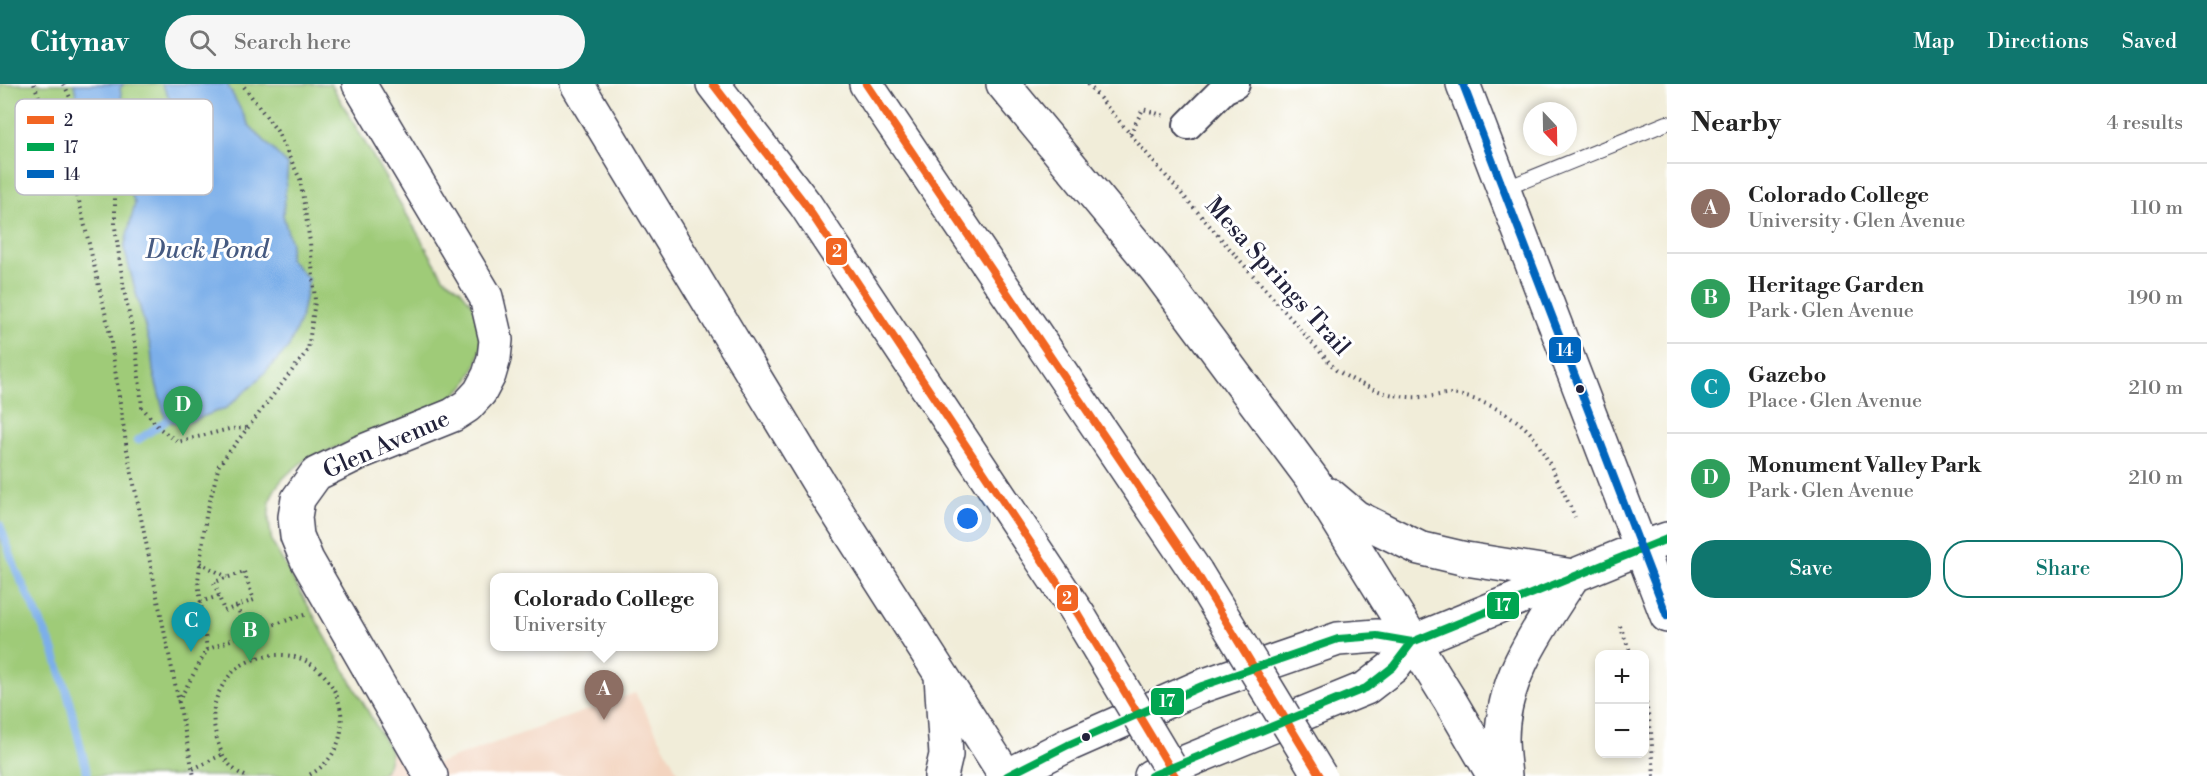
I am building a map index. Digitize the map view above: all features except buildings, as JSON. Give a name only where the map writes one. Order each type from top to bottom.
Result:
[{"type":"main road","name":"Glen Avenue","points":[[359,84],[486,297],[496,340],[489,375],[480,392],[467,406],[453,415],[361,452],[316,474],[298,499],[295,517],[297,536],[307,560],[431,776]]},
{"type":"main road","points":[[577,84],[820,485],[1006,776],[1068,745],[1202,686],[1338,639],[1377,636],[1412,642]]},
{"type":"main road","points":[[712,84],[805,204],[1078,614],[1175,776]]},
{"type":"main road","points":[[866,84],[1196,572],[1320,776]]},
{"type":"main road","points":[[1003,84],[1156,269],[1313,480],[1494,776]]},
{"type":"main road","points":[[1463,84],[1504,189],[1654,544],[1667,616]]},
{"type":"main road","points":[[1313,480],[1356,517],[1419,548],[1466,559],[1573,576]]},
{"type":"main road","points":[[1151,776],[1366,688],[1393,667],[1412,642],[1654,544]]},
{"type":"main road","points":[[1506,776],[1502,738],[1512,685],[1529,643],[1573,576]]},
{"type":"main road","points":[[941,675],[946,750],[941,776]]},
{"type":"street","points":[[1188,125],[1224,88],[1236,84]]},
{"type":"lane","points":[[1504,189],[1667,123]]},
{"type":"path","points":[[34,84],[40,99]]},
{"type":"path","points":[[64,84],[71,99]]},
{"type":"path","points":[[207,651],[198,581],[206,516],[219,465],[308,350],[315,301],[310,242],[300,179],[277,130],[242,84]]},
{"type":"path","name":"Mesa Springs Trail","points":[[1088,84],[1336,370],[1359,384],[1389,395],[1422,398],[1448,394],[1484,402],[1508,415],[1531,434],[1575,517]]},
{"type":"path","points":[[1130,134],[1143,109],[1188,125]]},
{"type":"path","points":[[77,195],[106,318],[127,450],[194,776]]},
{"type":"path","points":[[115,195],[115,227],[124,290],[136,348],[142,406],[159,428],[178,442],[229,429],[246,428]]},
{"type":"path","points":[[200,563],[227,578]]},
{"type":"path","points":[[244,572],[254,600],[224,611],[219,596],[213,582],[244,572]]},
{"type":"path","points":[[200,602],[219,596]]},
{"type":"path","points":[[178,702],[207,651],[247,633],[333,605]]},
{"type":"path","points":[[237,606],[256,658]]},
{"type":"path","points":[[1620,626],[1629,650]]},
{"type":"path","points":[[245,776],[231,766],[217,746],[212,714],[221,686],[236,669],[256,658],[278,654],[290,655],[311,663],[320,670],[339,697],[343,722],[338,746],[318,771],[307,776]]},
{"type":"path","points":[[1646,704],[1654,776]]},
{"type":"path","points":[[193,769],[223,754]]},
{"type":"shaded area","points":[[635,693],[680,776],[376,776],[382,774],[389,766],[391,752],[436,764]]},
{"type":"green space","points":[[0,84],[331,84],[443,277],[460,289],[473,305],[482,344],[477,363],[467,383],[448,401],[304,461],[283,478],[276,487],[269,505],[272,542],[391,752],[387,767],[376,776],[0,776]]},
{"type":"water","name":"Duck Pond","points":[[74,84],[124,84],[120,88],[122,99],[77,99]]},
{"type":"water","name":"Duck Pond","points":[[162,84],[227,84],[249,125],[288,165],[283,215],[291,244],[289,259],[309,279],[301,318],[289,347],[254,384],[226,408],[183,424],[166,421],[153,371],[151,349],[124,248],[135,203],[132,195],[213,195],[213,99],[170,99]]},
{"type":"waterway","points":[[138,440],[166,421]]},
{"type":"waterway","points":[[0,525],[16,570],[53,649],[68,696],[88,776]]},
{"type":"transit line","name":"2","points":[[713,84],[805,204],[1078,614],[1175,776]]},
{"type":"transit line","name":"2","points":[[866,84],[1196,572],[1320,776]]},
{"type":"transit line","name":"14","points":[[1463,84],[1667,616]]},
{"type":"transit line","name":"17","points":[[1007,776],[1068,745],[1202,686],[1338,639],[1377,636],[1412,642],[1667,539]]},
{"type":"transit line","name":"17","points":[[1151,776],[1366,688],[1393,667],[1412,642],[1439,631]]},
{"type":"place","name":"Monument Valley Park","points":[[183,436]]},
{"type":"place","name":"Gazebo","points":[[191,652]]},
{"type":"place","name":"Heritage Garden","points":[[250,662]]},
{"type":"place","name":"Colorado College","points":[[604,720]]}]
